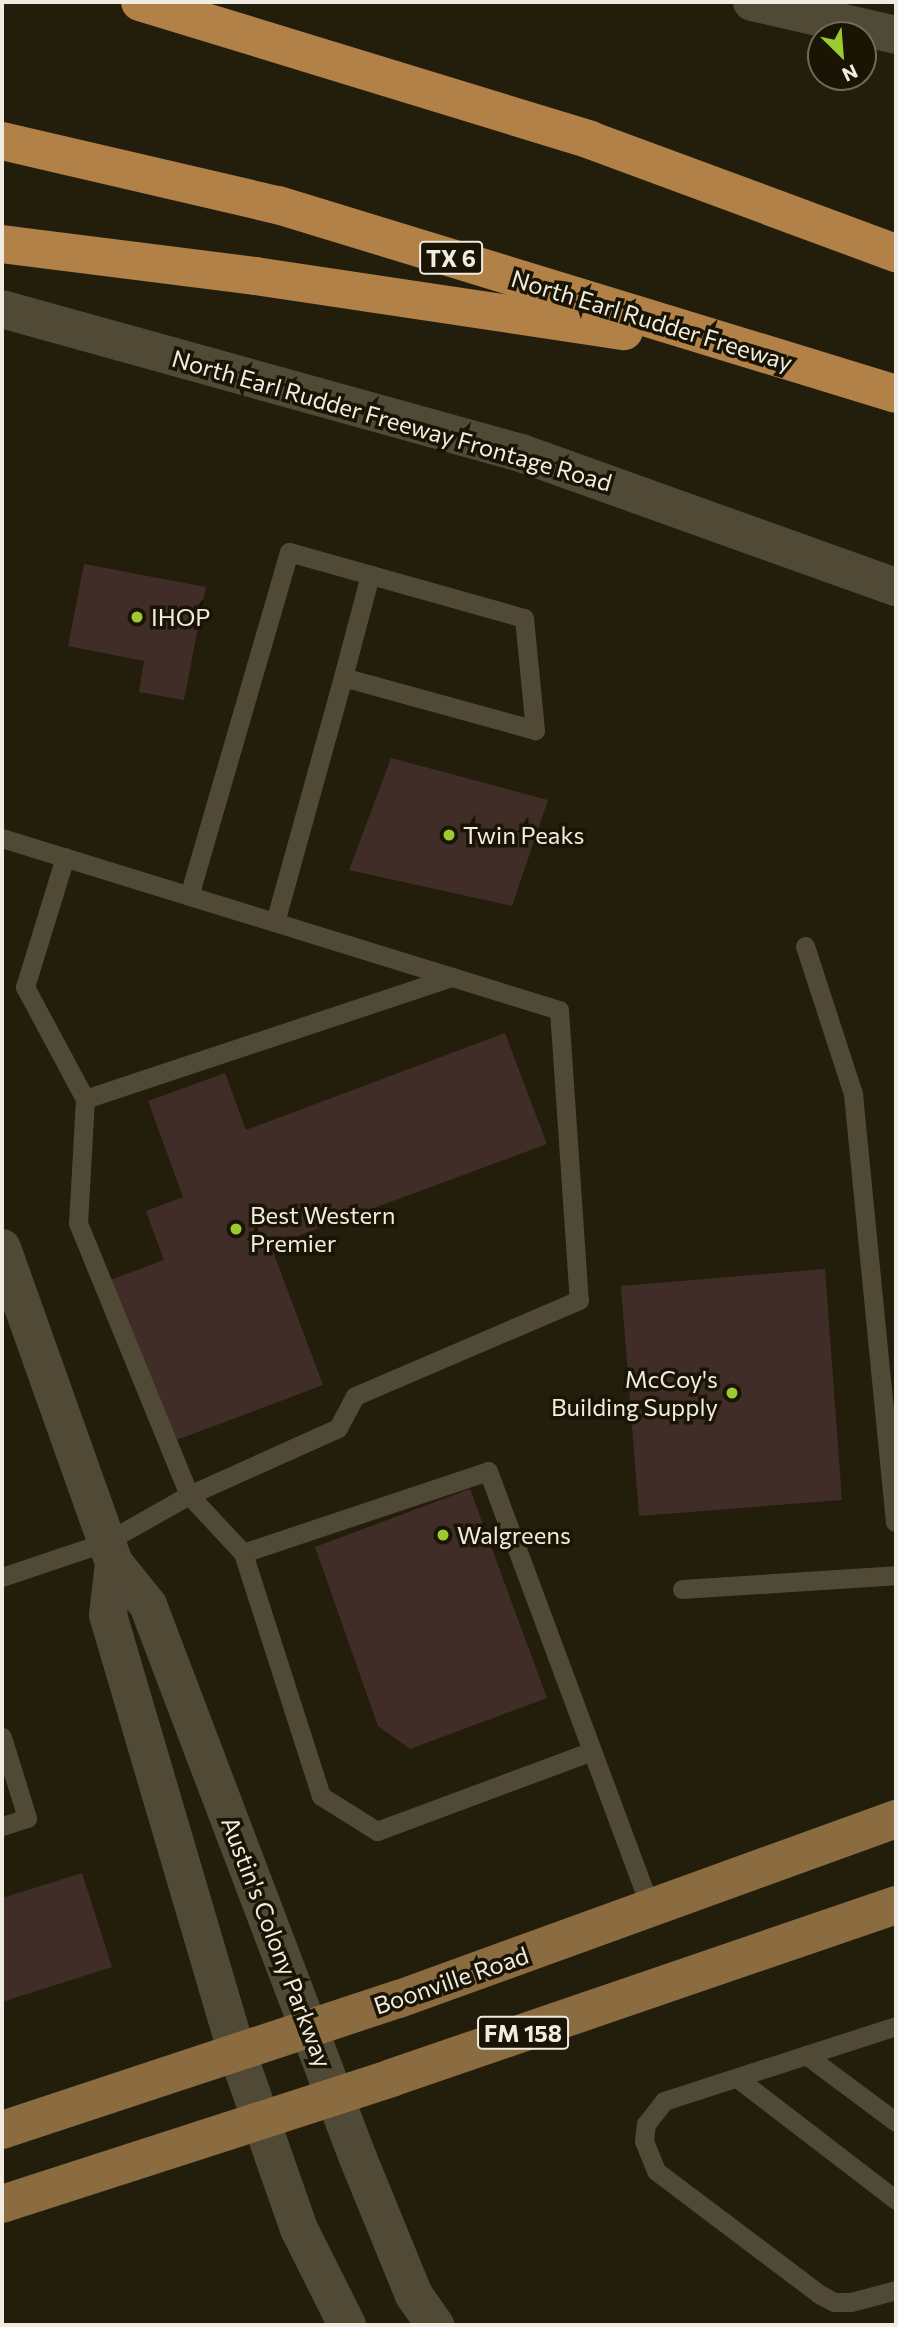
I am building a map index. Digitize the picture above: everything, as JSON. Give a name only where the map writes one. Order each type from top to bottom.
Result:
[{"type":"highway","points":[[141,2],[590,140],[896,253]]},
{"type":"highway","name":"North Earl Rudder Freeway","points":[[2,141],[278,205],[896,394]]},
{"type":"highway","points":[[2,244],[255,276],[752,350]]},
{"type":"main road","name":"Boonville Road","points":[[2,2130],[236,2049],[309,2029],[651,1909],[896,1819]]},
{"type":"main road","name":"FM 158","points":[[2,2204],[335,2096],[896,1905]]},
{"type":"street","points":[[752,2],[896,35]]},
{"type":"street","name":"North Earl Rudder Freeway Frontage Road","points":[[2,309],[521,453],[896,587]]},
{"type":"street","name":"Austin's Colony Parkway","points":[[2,1248],[110,1553],[148,1605],[309,2029],[414,2295],[435,2325]]},
{"type":"street","name":"Austin's Colony Parkway","points":[[110,1553],[108,1615],[236,2049],[299,2229],[347,2325]]},
{"type":"lane","points":[[189,895],[289,552],[524,618],[535,730],[343,677]]},
{"type":"lane","points":[[275,922],[370,575]]},
{"type":"lane","points":[[2,838],[559,1010],[579,1300],[355,1396],[338,1428],[189,1495],[110,1553],[2,1577]]},
{"type":"lane","points":[[65,857],[25,988],[85,1099],[78,1223],[189,1495],[243,1553],[321,1796],[377,1831],[592,1751]]},
{"type":"lane","points":[[804,946],[853,1094],[896,1529]]},
{"type":"lane","points":[[85,1099],[452,977]]},
{"type":"lane","points":[[243,1553],[488,1471],[651,1909]]},
{"type":"lane","points":[[682,1589],[896,1575]]},
{"type":"lane","points":[[2,1737],[27,1818],[2,1826]]},
{"type":"lane","points":[[896,2026],[664,2101],[646,2124],[644,2141],[656,2171],[834,2302],[852,2302],[896,2290]]},
{"type":"lane","points":[[806,2055],[896,2122]]},
{"type":"lane","points":[[737,2078],[896,2200]]},
{"type":"building","name":"IHOP","points":[[84,564],[206,587],[184,700],[139,692],[144,661],[68,646]]},
{"type":"building","name":"Twin Peaks","points":[[391,758],[548,800],[512,906],[349,870]]},
{"type":"building","name":"Best Western Premier","points":[[505,1033],[547,1144],[271,1246],[323,1385],[171,1442],[110,1280],[164,1260],[146,1211],[183,1197],[148,1101],[225,1073],[246,1130]]},
{"type":"building","name":"McCoy's Building Supply","points":[[825,1269],[842,1500],[639,1516],[621,1286]]},
{"type":"building","name":"Walgreens","points":[[470,1489],[547,1698],[410,1749],[378,1726],[315,1547]]},
{"type":"building","points":[[82,1873],[112,1967],[2,2002],[2,1898]]},
{"type":"place","name":"IHOP","points":[[137,617]]},
{"type":"place","name":"Twin Peaks","points":[[449,835]]},
{"type":"place","name":"Best Western Premier","points":[[236,1229]]},
{"type":"place","name":"McCoy's Building Supply","points":[[732,1393]]},
{"type":"place","name":"Walgreens","points":[[443,1535]]}]
